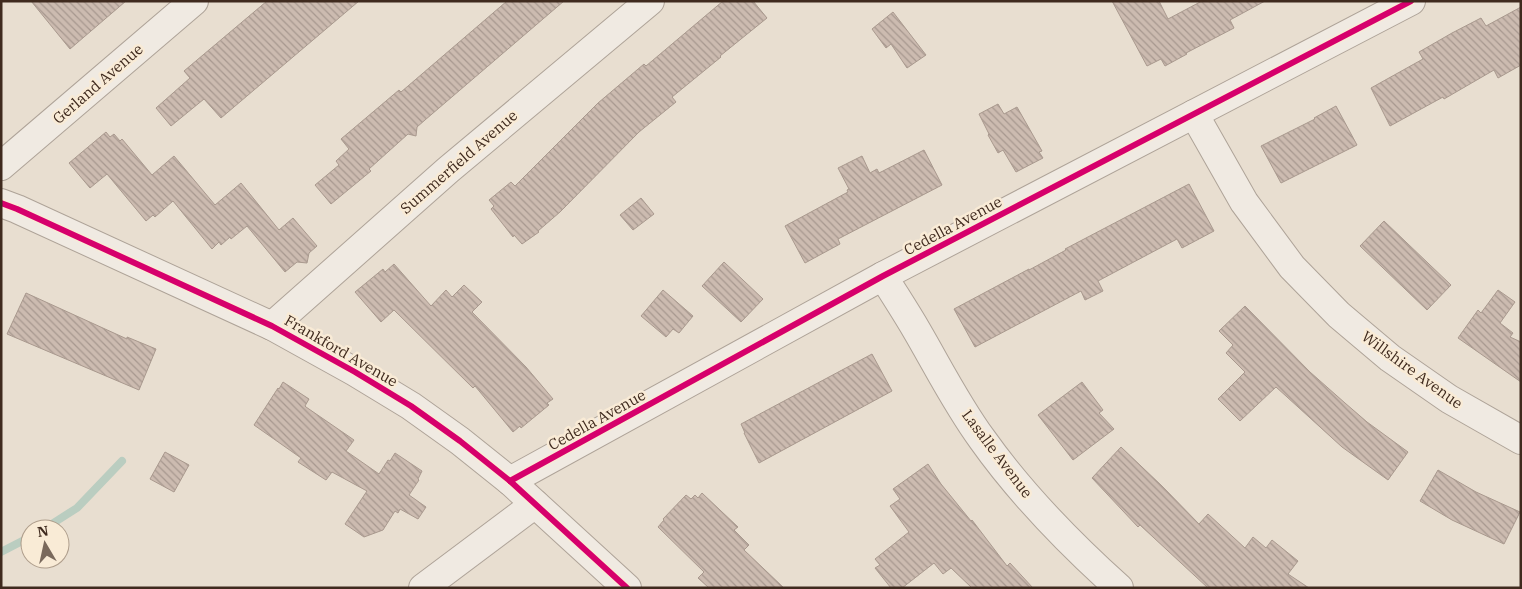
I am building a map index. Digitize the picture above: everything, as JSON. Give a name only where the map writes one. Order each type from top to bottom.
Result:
[{"type":"street","name":"Gerland Avenue","points":[[1,166],[194,1]]},
{"type":"street","name":"Summerfield Avenue","points":[[272,326],[448,170],[650,1]]},
{"type":"street","name":"Cedella Avenue","points":[[510,481],[883,276],[1412,1]]},
{"type":"street","name":"Willshire Avenue","points":[[1194,114],[1244,202],[1292,267],[1339,315],[1390,358],[1427,384],[1521,440]]},
{"type":"street","name":"Frankford Avenue","points":[[7,211],[272,326],[412,406],[510,481],[627,588]]},
{"type":"street","name":"Lasalle Avenue","points":[[883,276],[982,439],[1039,509],[1084,556],[1119,588]]},
{"type":"street","points":[[423,588],[535,504]]},
{"type":"building","points":[[31,1],[126,1],[70,49]]},
{"type":"building","points":[[267,1],[359,1],[221,118],[204,99],[171,126],[156,108],[190,78],[184,71]]},
{"type":"building","points":[[507,1],[564,1],[417,127],[416,136],[408,134],[369,169],[371,171],[331,204],[315,185],[339,165],[336,161],[349,149],[341,139],[399,90],[401,92]]},
{"type":"building","points":[[723,1],[753,1],[767,18],[672,97],[676,102],[639,132],[539,232],[522,244],[514,235],[513,237],[491,209],[494,206],[489,200],[511,182],[515,186],[598,103],[644,64],[646,66]]},
{"type":"building","points":[[1112,1],[1159,1],[1168,19],[1202,1],[1265,1],[1230,20],[1234,28],[1187,54],[1165,66],[1161,59],[1147,66]]},
{"type":"building","points":[[1521,7],[1521,65],[1498,78],[1494,70],[1444,99],[1443,97],[1390,126],[1371,88],[1423,59],[1419,52],[1452,33],[1481,18],[1486,26]]},
{"type":"building","points":[[893,12],[926,55],[907,68],[891,44],[886,48],[872,29]]},
{"type":"building","points":[[998,104],[1004,114],[1017,107],[1042,151],[1039,152],[1043,158],[1016,172],[1003,150],[998,153],[979,114]]},
{"type":"building","points":[[1336,106],[1357,145],[1281,183],[1261,146],[1315,119]]},
{"type":"building","points":[[106,132],[110,137],[114,134],[120,141],[122,139],[152,175],[174,156],[215,205],[241,183],[279,230],[293,218],[317,246],[309,253],[307,263],[297,262],[285,272],[247,226],[231,239],[230,237],[221,245],[219,242],[212,249],[173,201],[155,217],[153,215],[146,221],[107,174],[90,188],[69,163]]},
{"type":"building","points":[[924,150],[942,185],[838,239],[840,244],[805,263],[785,226],[848,192],[847,190],[849,189],[838,168],[862,156],[870,173],[877,169],[879,173]]},
{"type":"building","points":[[1189,184],[1214,231],[1182,248],[1177,239],[1098,281],[1103,291],[1085,300],[1081,291],[975,347],[954,309]]},
{"type":"building","points":[[641,198],[654,214],[633,230],[620,215]]},
{"type":"building","points":[[1384,221],[1451,285],[1427,310],[1360,246]]},
{"type":"building","points":[[724,262],[763,299],[741,322],[702,286]]},
{"type":"building","points":[[394,264],[431,306],[446,290],[452,297],[464,285],[482,302],[472,312],[526,367],[553,399],[547,403],[549,405],[521,428],[520,426],[513,432],[475,386],[473,388],[394,310],[381,322],[355,292],[383,269],[385,272]]},
{"type":"building","points":[[663,290],[693,316],[679,333],[673,329],[666,337],[641,316]]},
{"type":"building","points":[[1498,290],[1515,302],[1500,323],[1513,333],[1510,337],[1521,342],[1521,382],[1458,338],[1478,310],[1481,313]]},
{"type":"building","points":[[26,293],[127,339],[127,337],[156,349],[139,390],[7,334]]},
{"type":"building","points":[[1245,306],[1310,372],[1367,422],[1408,452],[1388,480],[1342,447],[1276,387],[1240,421],[1218,399],[1245,372],[1226,353],[1233,345],[1219,331]]},
{"type":"building","points":[[872,354],[892,391],[759,463],[741,424]]},
{"type":"building","points":[[283,382],[309,399],[306,407],[354,440],[346,451],[379,474],[395,453],[422,471],[419,480],[409,495],[426,507],[418,519],[400,509],[398,513],[395,511],[383,530],[364,537],[345,524],[367,491],[332,472],[326,480],[298,462],[301,458],[254,425]]},
{"type":"building","points":[[1082,382],[1103,410],[1099,413],[1114,429],[1073,460],[1038,415]]},
{"type":"building","points":[[1121,447],[1199,524],[1208,514],[1245,548],[1253,537],[1266,548],[1272,540],[1298,561],[1288,574],[1309,588],[1208,588],[1140,525],[1138,527],[1092,478]]},
{"type":"building","points":[[165,452],[189,465],[174,492],[150,479]]},
{"type":"building","points":[[928,464],[941,484],[972,520],[1007,566],[1010,563],[1033,588],[972,588],[951,568],[943,574],[934,563],[902,588],[891,588],[875,568],[880,565],[875,559],[909,532],[890,506],[900,499],[893,489]]},
{"type":"building","points":[[1438,470],[1476,492],[1520,512],[1504,544],[1452,520],[1420,501]]},
{"type":"building","points":[[702,493],[738,527],[734,530],[749,545],[744,550],[784,588],[709,588],[698,578],[704,572],[658,527],[663,519],[686,495],[691,499],[695,495],[698,498]]},
{"type":"waterway","points":[[60,519],[77,508],[122,461]]},
{"type":"waterway","points":[[1,552],[20,542]]},
{"type":"cycle path","points":[[510,481],[883,276],[1411,1]]},
{"type":"cycle path","points":[[1,203],[272,326],[355,372],[411,406],[460,441],[510,481],[627,588]]}]
